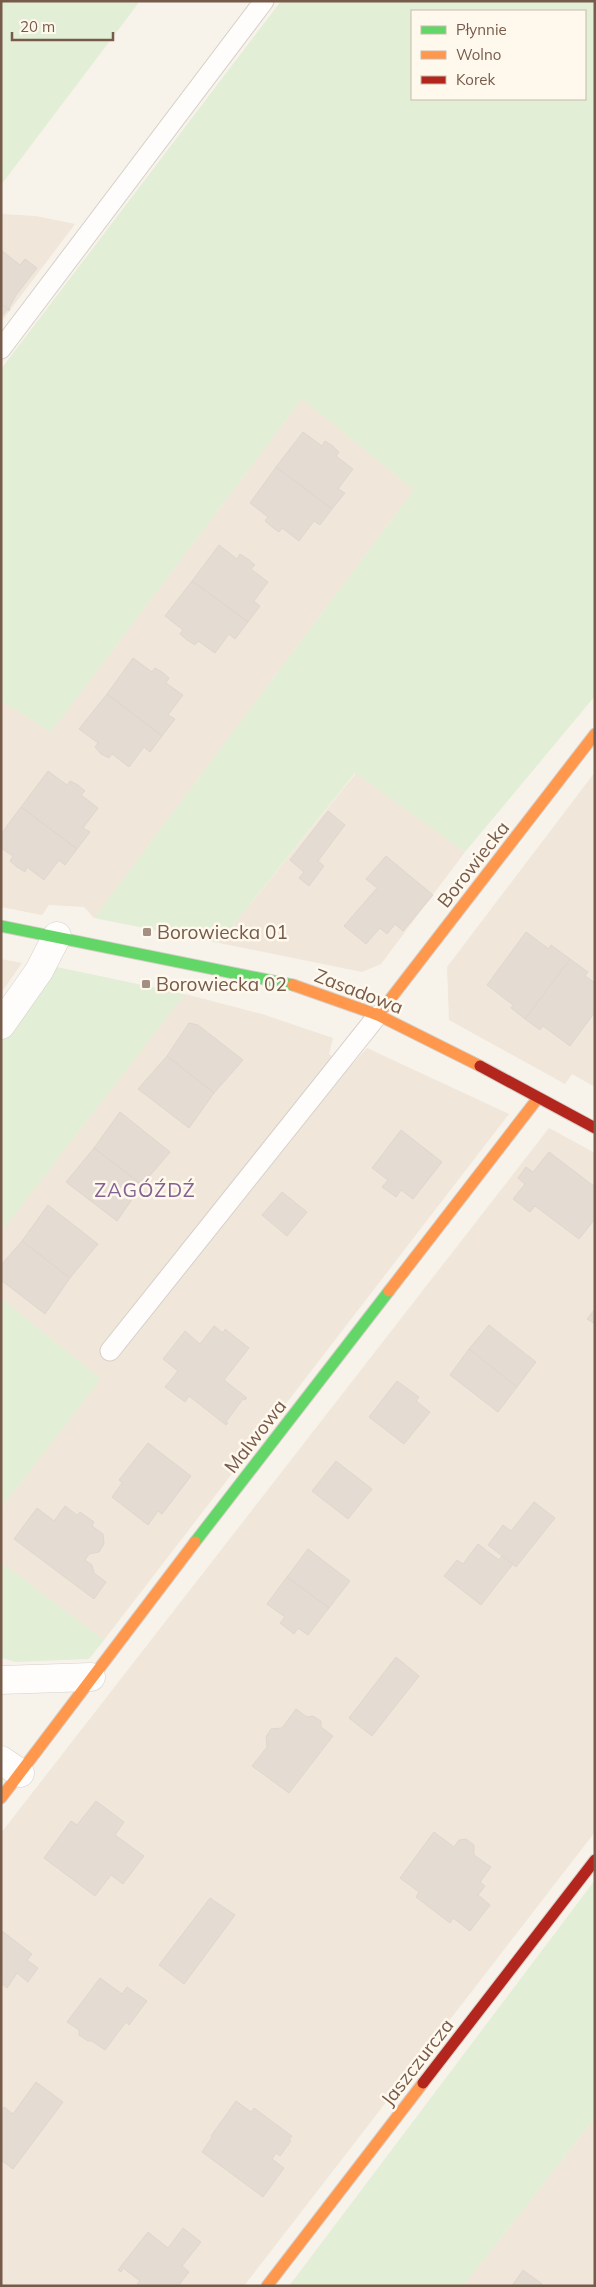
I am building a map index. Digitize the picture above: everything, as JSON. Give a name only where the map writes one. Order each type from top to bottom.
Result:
[{"type":"street","name":"Borowiecka","points":[[378,1015],[595,734]]},
{"type":"street","name":"Zasadowa","points":[[1,926],[286,982],[378,1015],[463,1057],[595,1128]]},
{"type":"street","points":[[1,1025],[39,971],[56,936]]},
{"type":"street","name":"Malwowa","points":[[1,1798],[11,1767],[91,1677],[538,1098]]},
{"type":"street","points":[[1,1680],[91,1677]]},
{"type":"street","name":"Jaszczurcza","points":[[267,2286],[595,1860]]},
{"type":"lane","points":[[1,349],[264,1]]},
{"type":"lane","points":[[110,1351],[378,1015]]},
{"type":"shaded area","points":[[1,214],[36,216],[75,224],[1,322]]},
{"type":"shaded area","points":[[302,399],[414,490],[94,918],[84,907],[49,905],[42,915],[1,907],[1,701],[51,732]]},
{"type":"shaded area","points":[[595,772],[595,1087],[572,1074],[565,1084],[449,1020],[447,967]]},
{"type":"shaded area","points":[[356,773],[465,852],[381,964],[362,972],[219,943]]},
{"type":"shaded area","points":[[1,959],[22,963],[1,993]]},
{"type":"shaded area","points":[[185,994],[262,1014],[333,1038],[329,1054],[348,1069],[367,1048],[509,1114],[104,1640],[1,1562],[1,1508],[101,1379],[1,1298],[1,1232]]},
{"type":"shaded area","points":[[549,1128],[595,1153],[595,1832],[244,2286],[1,2286],[1,1833]]},
{"type":"shaded area","points":[[595,2118],[595,2286],[463,2286]]},
{"type":"green space","points":[[1,1],[140,1],[1,185]]},
{"type":"green space","points":[[281,1],[595,1],[595,696],[465,852],[355,773],[219,943],[94,918],[414,490],[302,399],[51,732],[1,701],[1,369]]},
{"type":"green space","points":[[57,967],[185,994],[1,1232],[1,1040]]},
{"type":"green space","points":[[1,1298],[101,1379],[1,1508]]},
{"type":"green space","points":[[1,1562],[104,1640],[89,1659],[16,1662],[1,1658]]},
{"type":"green space","points":[[595,1880],[595,2118],[463,2286],[289,2286]]},
{"type":"building","points":[[1,250],[20,265],[25,259],[37,268],[16,295],[9,308],[10,310],[1,304]]},
{"type":"building","points":[[1,304],[10,310],[7,310],[1,317]]},
{"type":"building","points":[[303,432],[322,446],[325,441],[333,446],[339,452],[336,456],[353,469],[338,489],[345,493],[332,509],[276,467]]},
{"type":"building","points":[[276,467],[332,509],[320,525],[314,521],[299,541],[282,528],[279,532],[272,527],[265,521],[268,517],[250,503]]},
{"type":"building","points":[[219,545],[237,559],[240,554],[248,559],[255,565],[251,569],[268,582],[254,601],[260,606],[248,622],[192,581]]},
{"type":"building","points":[[192,581],[248,622],[235,639],[229,634],[215,653],[198,641],[195,645],[187,640],[180,634],[183,630],[165,616]]},
{"type":"building","points":[[133,658],[152,672],[155,668],[162,672],[169,678],[166,683],[183,695],[168,715],[175,719],[162,736],[107,694]]},
{"type":"building","points":[[107,694],[162,736],[150,752],[144,747],[129,767],[112,754],[109,758],[101,754],[95,747],[98,743],[79,729]]},
{"type":"building","points":[[48,771],[67,785],[70,781],[78,785],[85,791],[81,795],[98,808],[83,828],[90,832],[77,849],[21,807]]},
{"type":"building","points":[[21,807],[77,849],[65,865],[59,860],[44,880],[27,867],[25,872],[17,867],[10,861],[13,856],[1,848],[1,834]]},
{"type":"building","points":[[328,811],[345,825],[318,861],[324,866],[309,886],[299,878],[304,872],[290,860]]},
{"type":"building","points":[[386,856],[433,895],[403,931],[395,924],[387,934],[380,928],[366,944],[344,926],[377,888],[366,879]]},
{"type":"building","points":[[526,932],[549,949],[551,945],[570,959],[525,1019],[511,1008],[513,1005],[487,985]]},
{"type":"building","points":[[570,959],[588,972],[585,976],[595,983],[595,1012],[570,1046],[543,1026],[540,1030],[525,1019]]},
{"type":"building","points":[[189,1023],[198,1025],[243,1060],[214,1093],[167,1056]]},
{"type":"building","points":[[167,1056],[214,1093],[189,1128],[138,1089]]},
{"type":"building","points":[[120,1112],[170,1152],[142,1185],[94,1148]]},
{"type":"building","points":[[401,1130],[442,1162],[413,1199],[401,1190],[396,1197],[382,1187],[388,1180],[372,1168]]},
{"type":"building","points":[[94,1148],[142,1185],[117,1221],[66,1182]]},
{"type":"building","points":[[549,1152],[595,1187],[595,1219],[579,1239],[535,1206],[530,1212],[513,1199],[525,1184],[518,1178],[526,1167],[533,1172]]},
{"type":"building","points":[[282,1192],[307,1212],[287,1236],[262,1215]]},
{"type":"building","points":[[48,1205],[98,1244],[70,1278],[22,1241]]},
{"type":"building","points":[[22,1241],[70,1278],[45,1314],[1,1280],[1,1265]]},
{"type":"building","points":[[595,1309],[595,1324],[587,1319]]},
{"type":"building","points":[[489,1325],[536,1362],[517,1387],[469,1349]]},
{"type":"building","points":[[214,1326],[223,1333],[225,1329],[249,1348],[224,1380],[247,1398],[243,1399],[226,1422],[228,1423],[226,1425],[189,1396],[185,1402],[165,1387],[178,1371],[163,1359],[185,1331],[200,1344]]},
{"type":"building","points":[[469,1349],[517,1387],[498,1412],[450,1375]]},
{"type":"building","points":[[397,1381],[419,1397],[416,1401],[430,1412],[404,1444],[369,1417]]},
{"type":"building","points":[[148,1443],[191,1476],[162,1514],[158,1511],[148,1525],[112,1497],[122,1483],[119,1480]]},
{"type":"building","points":[[336,1461],[372,1489],[348,1519],[312,1491]]},
{"type":"building","points":[[534,1502],[555,1518],[516,1567],[488,1545],[503,1525],[511,1531]]},
{"type":"building","points":[[65,1506],[77,1515],[80,1512],[94,1522],[92,1526],[103,1534],[104,1544],[99,1552],[89,1554],[85,1560],[92,1565],[94,1573],[106,1582],[94,1599],[14,1539],[37,1508],[54,1521]]},
{"type":"building","points":[[478,1544],[499,1560],[502,1556],[513,1564],[481,1605],[444,1576],[457,1560],[463,1564]]},
{"type":"building","points":[[308,1549],[350,1581],[329,1608],[287,1577]]},
{"type":"building","points":[[287,1577],[329,1608],[308,1635],[298,1628],[294,1634],[280,1623],[285,1617],[267,1604]]},
{"type":"building","points":[[396,1657],[419,1676],[372,1736],[349,1718]]},
{"type":"building","points":[[296,1709],[307,1717],[313,1716],[321,1721],[321,1727],[333,1736],[289,1793],[252,1766],[267,1747],[266,1737],[271,1729],[282,1728]]},
{"type":"building","points":[[96,1801],[124,1822],[115,1835],[144,1856],[123,1884],[111,1875],[95,1896],[44,1858],[71,1821],[77,1825]]},
{"type":"building","points":[[434,1832],[454,1847],[459,1840],[466,1839],[474,1845],[474,1855],[491,1867],[480,1882],[485,1886],[478,1895],[490,1905],[470,1931],[453,1918],[450,1923],[416,1897],[419,1892],[400,1878]]},
{"type":"building","points":[[210,1898],[235,1915],[184,1984],[159,1965]]},
{"type":"building","points":[[2,1931],[32,1954],[27,1960],[38,1968],[28,1982],[17,1973],[7,1988],[1,1983]]},
{"type":"building","points":[[100,1978],[122,1994],[127,1987],[147,2001],[129,2025],[126,2022],[105,2050],[79,2035],[79,2030],[67,2022]]},
{"type":"building","points":[[36,2082],[63,2102],[13,2169],[1,2160],[1,2111],[4,2107],[13,2114]]},
{"type":"building","points":[[236,2101],[251,2112],[254,2108],[292,2136],[289,2140],[291,2141],[280,2156],[276,2153],[272,2159],[284,2168],[263,2197],[202,2152]]},
{"type":"building","points":[[183,2228],[201,2242],[182,2266],[189,2272],[178,2286],[139,2286],[137,2284],[140,2281],[123,2268],[121,2272],[118,2270],[148,2232],[168,2248]]},
{"type":"building","points":[[523,2270],[542,2284],[542,2286],[512,2286]]},
{"type":"traffic: fast","points":[[1,926],[293,985]]},
{"type":"traffic: fast","points":[[195,1542],[389,1291]]},
{"type":"traffic: slow","points":[[378,1015],[595,734]]},
{"type":"traffic: slow","points":[[293,985],[378,1015],[480,1066]]},
{"type":"traffic: slow","points":[[389,1291],[538,1098]]},
{"type":"traffic: slow","points":[[1,1798],[195,1542]]},
{"type":"traffic: slow","points":[[267,2286],[423,2083]]},
{"type":"traffic: jam","points":[[480,1066],[595,1128]]},
{"type":"traffic: jam","points":[[423,2083],[595,1860]]},
{"type":"place","name":"Borowiecka 01","points":[[147,932]]},
{"type":"place","name":"Borowiecka 02","points":[[146,984]]},
{"type":"district","name":"ZAGÓŹDŹ","points":[[145,1190]]}]
